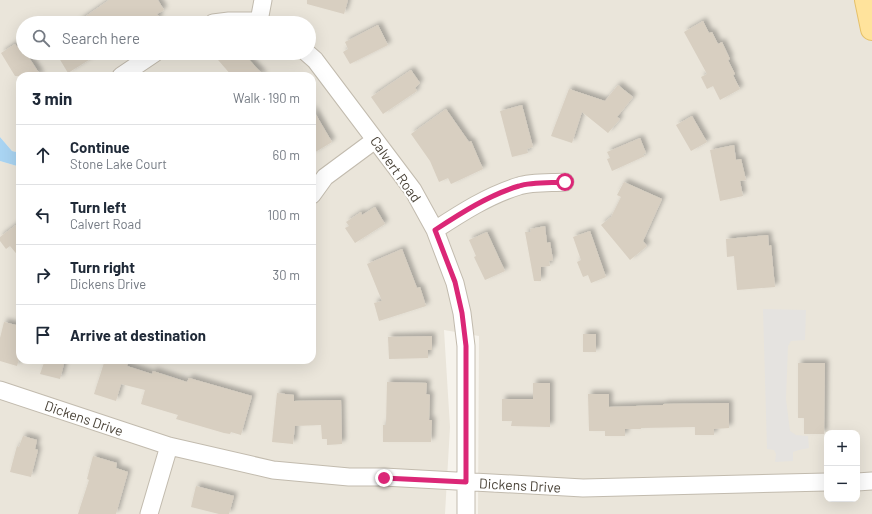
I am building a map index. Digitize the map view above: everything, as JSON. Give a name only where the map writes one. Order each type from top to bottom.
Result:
[{"type":"main road","points":[[866,0],[872,29]]},
{"type":"street","points":[[261,16],[263,0]]},
{"type":"street","points":[[127,72],[145,60]]},
{"type":"street","name":"Calvert Road","points":[[315,60],[413,190],[435,230],[455,282],[462,313],[466,360],[466,514]]},
{"type":"street","points":[[316,190],[325,178],[375,140]]},
{"type":"street","points":[[435,230],[462,213],[494,196],[520,185],[565,182]]},
{"type":"street","name":"Dickens Drive","points":[[0,390],[168,446],[273,470],[349,477],[583,488],[824,482]]},
{"type":"street","points":[[149,514],[168,446]]},
{"type":"street","points":[[860,482],[872,481]]},
{"type":"shaded area","points":[[0,0],[872,0],[872,514],[478,514],[479,336],[444,330],[450,427],[445,514],[0,514],[0,161],[16,166],[16,364],[316,364],[316,72],[16,72],[16,152],[12,151],[0,137]]},
{"type":"shaded area","points":[[763,309],[806,310],[805,340],[791,341],[788,346],[786,399],[790,431],[796,435],[808,436],[809,448],[793,452],[793,461],[775,462],[776,454],[774,450],[767,449]]},
{"type":"water","points":[[0,137],[12,151],[16,152],[16,166],[0,161]]},
{"type":"building","points":[[109,0],[158,0],[164,10],[157,14],[158,16],[86,16]]},
{"type":"building","points":[[307,0],[348,0],[344,14],[307,4]]},
{"type":"building","points":[[703,21],[709,33],[712,32],[718,44],[722,42],[730,59],[728,60],[735,74],[733,75],[740,89],[720,100],[713,86],[707,89],[701,77],[707,74],[684,32]]},
{"type":"building","points":[[378,25],[388,45],[350,64],[343,52],[348,49],[345,42]]},
{"type":"building","points":[[15,44],[16,60],[31,60],[38,72],[16,72],[15,76],[1,53]]},
{"type":"building","points":[[60,60],[89,60],[70,72],[67,72]]},
{"type":"building","points":[[218,60],[249,60],[260,72],[229,72]]},
{"type":"building","points":[[411,70],[420,83],[415,88],[417,91],[383,114],[371,97]]},
{"type":"building","points":[[618,85],[633,97],[617,117],[620,119],[608,133],[582,112],[572,143],[551,136],[569,89],[605,101]]},
{"type":"building","points":[[522,105],[533,147],[527,149],[528,153],[512,157],[500,111]]},
{"type":"building","points":[[446,109],[469,142],[471,141],[483,169],[451,184],[448,178],[439,182],[430,161],[411,134]]},
{"type":"building","points":[[316,115],[332,142],[316,152]]},
{"type":"building","points":[[692,116],[707,142],[691,151],[676,125]]},
{"type":"building","points":[[640,138],[646,153],[643,154],[645,156],[612,171],[607,159],[610,158],[607,152]]},
{"type":"building","points":[[734,145],[736,160],[741,159],[746,180],[740,181],[743,196],[720,201],[710,150]]},
{"type":"building","points":[[624,182],[662,199],[643,241],[647,246],[630,260],[601,225],[611,217],[621,197],[617,195]]},
{"type":"building","points":[[375,207],[385,224],[355,243],[345,228],[349,226],[346,222],[361,212],[362,215]]},
{"type":"building","points":[[16,225],[16,253],[10,246],[6,249],[0,241],[0,237]]},
{"type":"building","points":[[545,226],[547,243],[550,242],[553,260],[549,261],[550,266],[541,267],[541,281],[534,281],[525,232],[531,232],[530,229]]},
{"type":"building","points":[[590,231],[606,277],[591,283],[588,275],[583,277],[577,262],[581,260],[573,237]]},
{"type":"building","points":[[487,232],[505,271],[485,280],[474,257],[476,256],[469,240]]},
{"type":"building","points":[[768,235],[769,246],[771,245],[775,287],[737,290],[734,256],[727,257],[726,239]]},
{"type":"building","points":[[402,249],[417,288],[420,287],[426,306],[379,321],[374,303],[382,301],[367,264]]},
{"type":"building","points":[[4,322],[16,325],[17,366],[0,361],[0,338]]},
{"type":"building","points":[[583,334],[596,334],[596,352],[583,352]]},
{"type":"building","points":[[432,336],[432,350],[428,350],[428,358],[389,359],[388,337]]},
{"type":"building","points":[[798,363],[825,363],[824,434],[804,434],[804,418],[798,418]]},
{"type":"building","points":[[44,364],[64,364],[60,379],[40,374]]},
{"type":"building","points":[[104,364],[128,364],[127,366],[152,374],[153,371],[187,382],[189,378],[252,396],[241,435],[231,432],[230,434],[224,433],[176,419],[178,415],[141,404],[145,390],[121,384],[116,401],[94,394]]},
{"type":"building","points":[[387,382],[427,383],[426,394],[430,395],[429,420],[432,420],[431,442],[383,442],[383,425],[386,425]]},
{"type":"building","points":[[533,383],[550,383],[550,427],[511,426],[512,421],[502,421],[502,399],[533,399]]},
{"type":"building","points":[[277,393],[294,395],[294,401],[341,400],[342,444],[327,445],[327,439],[322,439],[321,425],[295,426],[293,444],[272,442]]},
{"type":"building","points":[[588,394],[609,394],[609,407],[729,403],[729,428],[714,429],[714,435],[695,435],[695,427],[625,429],[625,436],[605,436],[605,431],[589,431]]},
{"type":"building","points":[[23,436],[37,440],[35,449],[38,450],[31,477],[10,472],[17,446],[19,447]]},
{"type":"building","points":[[93,456],[117,463],[116,468],[128,472],[116,514],[78,514],[89,480],[87,479]]},
{"type":"building","points":[[196,486],[234,496],[229,514],[219,514],[191,507]]},
{"type":"route","points":[[384,478],[466,482],[467,388],[466,346],[462,313],[455,282],[435,230],[462,213],[494,196],[520,185],[565,182]]}]
